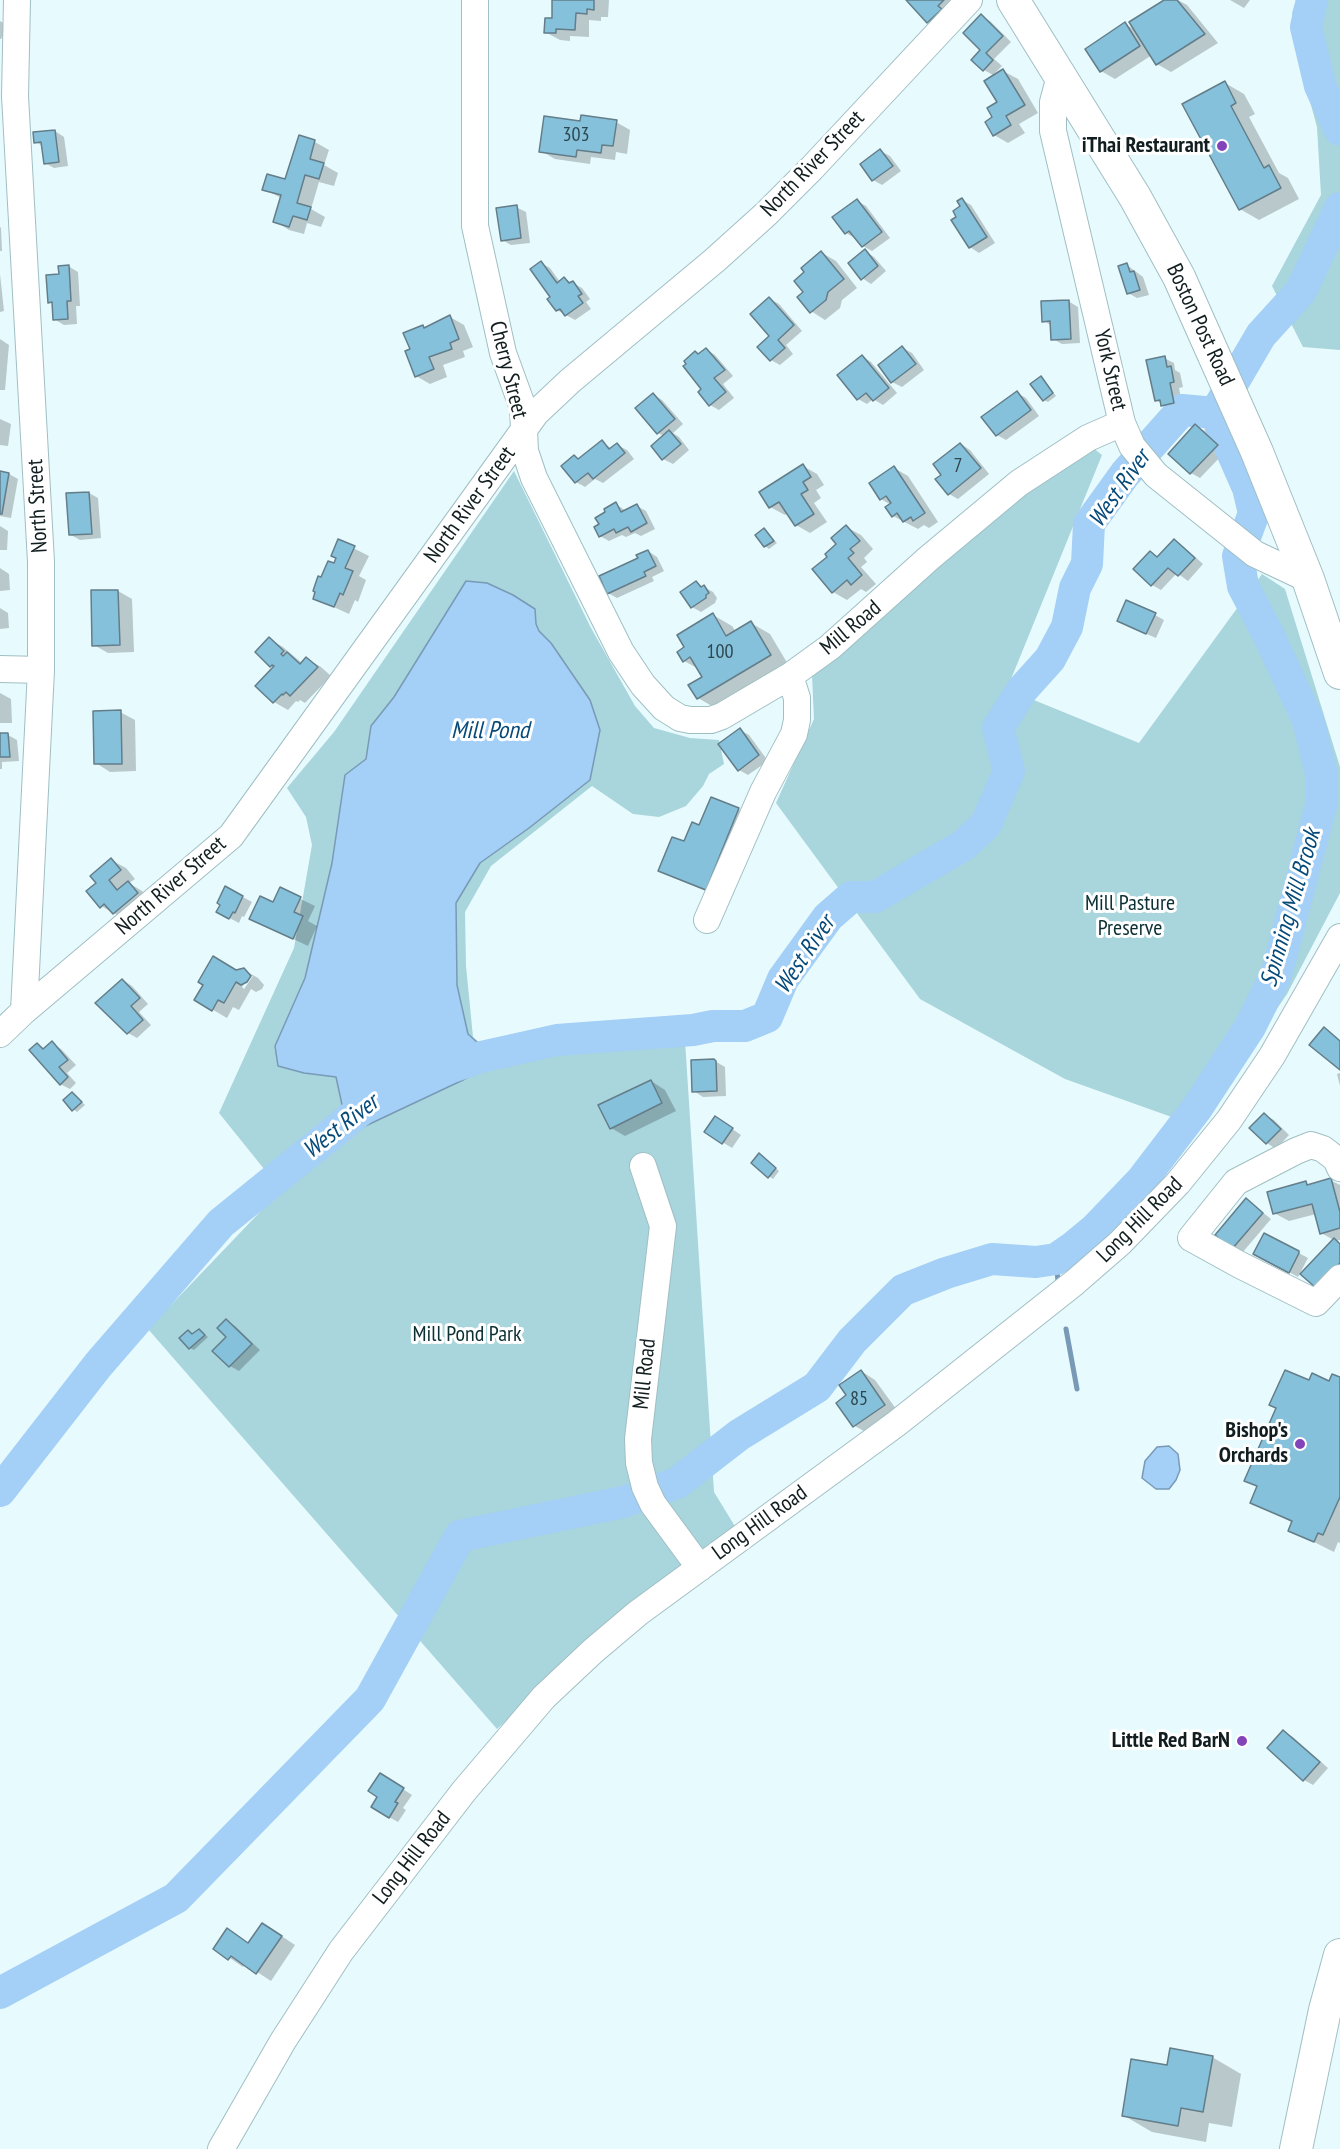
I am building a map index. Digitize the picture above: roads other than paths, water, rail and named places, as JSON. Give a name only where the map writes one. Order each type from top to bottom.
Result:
[{"type":"main road","name":"Boston Post Road","points":[[1013,0],[1136,197],[1179,277],[1257,452],[1308,579],[1333,624],[1340,673]]},
{"type":"main road","points":[[1296,2149],[1325,2010],[1340,1955]]},
{"type":"street","name":"North Street","points":[[17,0],[15,96],[41,562],[41,670],[24,1011]]},
{"type":"street","name":"Cherry Street","points":[[474,0],[475,226],[503,353],[523,408],[525,451],[534,478],[621,652],[643,685],[664,708],[680,718],[711,720],[722,716],[790,676]]},
{"type":"street","name":"North River Street","points":[[0,1034],[24,1011],[231,836],[536,413],[570,381],[715,260],[766,214],[969,0]]},
{"type":"street","name":"York Street","points":[[1062,77],[1053,102],[1053,131],[1127,435],[1156,475],[1255,554],[1308,579]]},
{"type":"street","name":"Mill Road","points":[[790,676],[830,647],[929,558],[1019,483],[1088,438],[1127,435]]},
{"type":"street","points":[[0,669],[41,670]]},
{"type":"street","points":[[707,920],[763,792],[794,734],[797,720],[797,698],[790,676]]},
{"type":"street","name":"Long Hill Road","points":[[221,2149],[283,2041],[335,1960],[380,1898],[496,1751],[544,1697],[638,1613],[896,1424],[1074,1283],[1120,1243],[1178,1183],[1229,1120],[1272,1056],[1340,937]]},
{"type":"street","points":[[1340,1168],[1336,1159],[1323,1149],[1311,1145],[1296,1151],[1236,1182],[1191,1238],[1316,1303],[1340,1278]]},
{"type":"street","name":"Mill Road","points":[[643,1166],[663,1227],[638,1439],[639,1463],[649,1496],[700,1568]]},
{"type":"water","name":"Mill Pond","points":[[466,581],[487,583],[513,595],[535,609],[539,631],[551,643],[590,700],[600,730],[590,780],[480,863],[456,903],[457,985],[468,1034],[479,1044],[482,1069],[359,1129],[344,1114],[336,1077],[304,1073],[278,1066],[275,1046],[305,978],[332,863],[345,775],[366,759],[371,726],[394,697]]},
{"type":"water","points":[[1169,1446],[1178,1454],[1180,1470],[1169,1489],[1156,1489],[1142,1478],[1145,1461],[1157,1447]]},
{"type":"waterway","name":"West River","points":[[1312,0],[1306,27],[1320,86],[1340,130]]},
{"type":"waterway","name":"West River","points":[[1217,410],[1261,335],[1301,291],[1340,208]]},
{"type":"waterway","name":"West River","points":[[442,1070],[481,1057],[557,1040],[693,1030],[713,1026],[745,1026],[767,1017],[783,979],[828,917],[851,897],[875,897],[964,845],[986,824],[1009,771],[998,728],[1022,690],[1050,659],[1067,627],[1075,588],[1087,564],[1089,524],[1125,474],[1182,410],[1215,413]]},
{"type":"waterway","points":[[0,1993],[176,1898],[370,1699],[460,1536],[623,1502],[677,1483],[739,1435],[817,1387],[852,1341],[903,1290],[946,1273],[992,1259],[1036,1262],[1056,1259],[1095,1229],[1142,1180],[1197,1108],[1250,1027],[1276,975],[1322,802],[1322,776],[1308,720],[1243,586],[1238,556],[1254,513],[1248,488],[1215,413]]},
{"type":"waterway","name":"West River","points":[[0,1491],[98,1365],[221,1223],[385,1093]]},
{"type":"waterway","name":"Spinning Mill Brook","points":[[1056,1259],[1058,1282]]},
{"type":"waterway","name":"Spinning Mill Brook","points":[[1066,1329],[1077,1389]]},
{"type":"place","name":"iThai Restaurant","points":[[1222,146]]},
{"type":"place","name":"Bishop's Orchards","points":[[1300,1444]]},
{"type":"place","name":"Little Red BarN","points":[[1242,1741]]},
{"type":"park label","name":"Mill Pasture Preserve","points":[[1130,916]]},
{"type":"park label","name":"Mill Pond Park","points":[[467,1335]]}]
